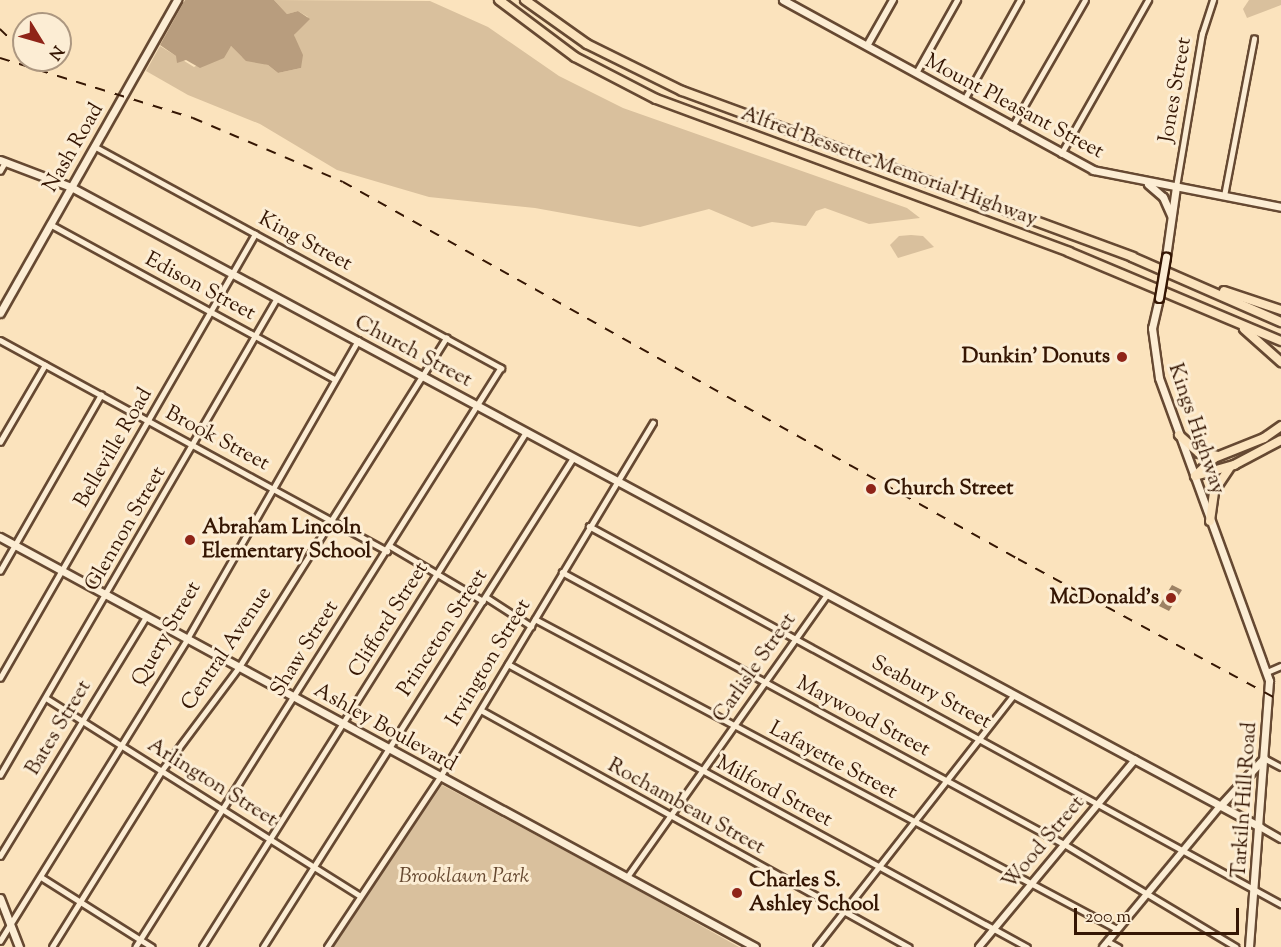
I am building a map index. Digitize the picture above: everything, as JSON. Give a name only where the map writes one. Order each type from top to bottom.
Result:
[{"type":"highway","name":"Alfred Bessette Memorial Highway","points":[[499,0],[575,57],[656,99],[1193,302],[1281,341]]},
{"type":"highway","name":"Alfred Bessette Memorial Highway","points":[[525,0],[601,52],[697,97],[1185,279],[1281,322]]},
{"type":"highway","points":[[1185,279],[1281,310]]},
{"type":"highway","points":[[1193,302],[1259,339],[1281,362]]},
{"type":"highway","points":[[1195,476],[1217,456],[1264,438],[1281,426]]},
{"type":"highway","points":[[1179,435],[1199,453],[1217,456]]},
{"type":"highway","points":[[1195,476],[1234,465],[1281,440]]},
{"type":"highway","points":[[1210,521],[1214,491],[1234,465]]},
{"type":"main road","name":"Nash Road","points":[[0,313],[177,0]]},
{"type":"main road","name":"Mount Pleasant Street","points":[[783,0],[1099,173],[1281,207]]},
{"type":"main road","name":"Church Street","points":[[2,161],[71,187],[1260,827]]},
{"type":"main road","points":[[1144,181],[1163,197],[1172,217]]},
{"type":"main road","name":"Kings Highway","points":[[1176,187],[1166,257],[1152,328],[1156,366],[1210,521],[1267,672]]},
{"type":"main road","name":"Ashley Boulevard","points":[[0,537],[755,947]]},
{"type":"main road","name":"Tarkiln Hill Road","points":[[1249,947],[1260,827],[1267,672]]},
{"type":"main road","points":[[1220,806],[1264,758]]},
{"type":"main road","points":[[0,898],[19,947]]},
{"type":"street","points":[[867,46],[893,0]]},
{"type":"street","points":[[916,73],[957,0]]},
{"type":"street","points":[[964,100],[1020,0]]},
{"type":"street","points":[[1012,127],[1085,0]]},
{"type":"street","points":[[1061,154],[1148,0]]},
{"type":"street","name":"Jones Street","points":[[1176,187],[1202,34],[1213,0]]},
{"type":"street","points":[[1224,196],[1254,39]]},
{"type":"street","name":"King Street","points":[[94,146],[501,368]]},
{"type":"street","points":[[0,171],[2,161]]},
{"type":"street","name":"Edison Street","points":[[50,224],[334,379]]},
{"type":"street","name":"Belleville Road","points":[[0,678],[255,234]]},
{"type":"street","name":"Glennon Street","points":[[0,775],[194,446],[278,298]]},
{"type":"street","name":"Central Avenue","points":[[52,947],[162,770],[239,667],[446,338]]},
{"type":"street","name":"Brook Street","points":[[0,340],[387,551]]},
{"type":"street","name":"Query Street","points":[[0,941],[187,639],[334,379],[358,341]]},
{"type":"street","points":[[0,442],[45,365]]},
{"type":"street","name":"Shaw Street","points":[[136,947],[501,368]]},
{"type":"street","points":[[0,571],[101,395]]},
{"type":"street","name":"Irvington Street","points":[[327,947],[440,777],[616,481],[653,423]]},
{"type":"street","name":"Clifford Street","points":[[202,947],[526,432]]},
{"type":"street","name":"Princeton Street","points":[[264,947],[573,458]]},
{"type":"street","name":"Seabury Street","points":[[589,526],[1099,802],[1281,904]]},
{"type":"street","points":[[390,546],[531,626]]},
{"type":"street","name":"Maywood Street","points":[[562,572],[1065,844],[1236,947]]},
{"type":"street","name":"Carlisle Street","points":[[627,877],[827,595]]},
{"type":"street","name":"Bates Street","points":[[0,856],[146,617]]},
{"type":"street","name":"Lafayette Street","points":[[535,619],[1029,886],[1117,929]]},
{"type":"street","name":"Milford Street","points":[[508,664],[701,772],[1027,947]]},
{"type":"street","points":[[1267,672],[1281,666]]},
{"type":"street","points":[[816,947],[1013,696]]},
{"type":"street","name":"Arlington Street","points":[[46,698],[360,896]]},
{"type":"street","name":"Rochambeau Street","points":[[481,710],[669,817],[909,947]]},
{"type":"street","points":[[1264,758],[1281,767]]},
{"type":"street","name":"Wood Street","points":[[979,947],[1135,760]]},
{"type":"street","points":[[1118,947],[1105,944],[1220,806]]},
{"type":"street","name":"Church Street","points":[[1260,827],[1281,839]]},
{"type":"street","points":[[41,877],[152,947]]},
{"type":"green space","points":[[274,0],[430,1],[488,27],[559,76],[623,108],[907,208],[920,218],[869,224],[825,208],[816,211],[806,226],[772,222],[752,227],[709,209],[640,227],[535,208],[429,197],[337,170],[260,124],[188,95],[146,71],[160,46],[194,67],[231,46],[242,57],[268,65],[278,73],[301,68],[294,35],[308,17],[298,11],[287,14]]},
{"type":"green space","points":[[1249,0],[1281,0],[1281,5],[1247,18],[1243,9]]},
{"type":"green space","points":[[899,236],[923,236],[934,247],[898,258],[890,245]]},
{"type":"green space","name":"Brooklawn Park","points":[[442,785],[625,883],[739,947],[332,947]]},
{"type":"shaded area","points":[[185,0],[274,0],[287,14],[298,11],[310,19],[294,35],[303,55],[301,68],[278,73],[268,65],[246,61],[231,46],[224,58],[200,68],[186,60],[177,63],[176,56],[160,45]]},
{"type":"building","name":"McDonald's","points":[[1172,585],[1182,590],[1169,611],[1159,606]]},
{"type":"railway","points":[[0,29],[12,40]]},
{"type":"railway","points":[[0,58],[193,118],[343,182],[1018,559],[1281,701]]},
{"type":"place","name":"Dunkin' Donuts","points":[[1122,357]]},
{"type":"place","name":"Church Street","points":[[871,489]]},
{"type":"place","name":"Abraham Lincoln Elementary School","points":[[190,540]]},
{"type":"place","name":"McDonald's","points":[[1171,598]]},
{"type":"place","name":"Charles S. Ashley School","points":[[737,893]]}]
